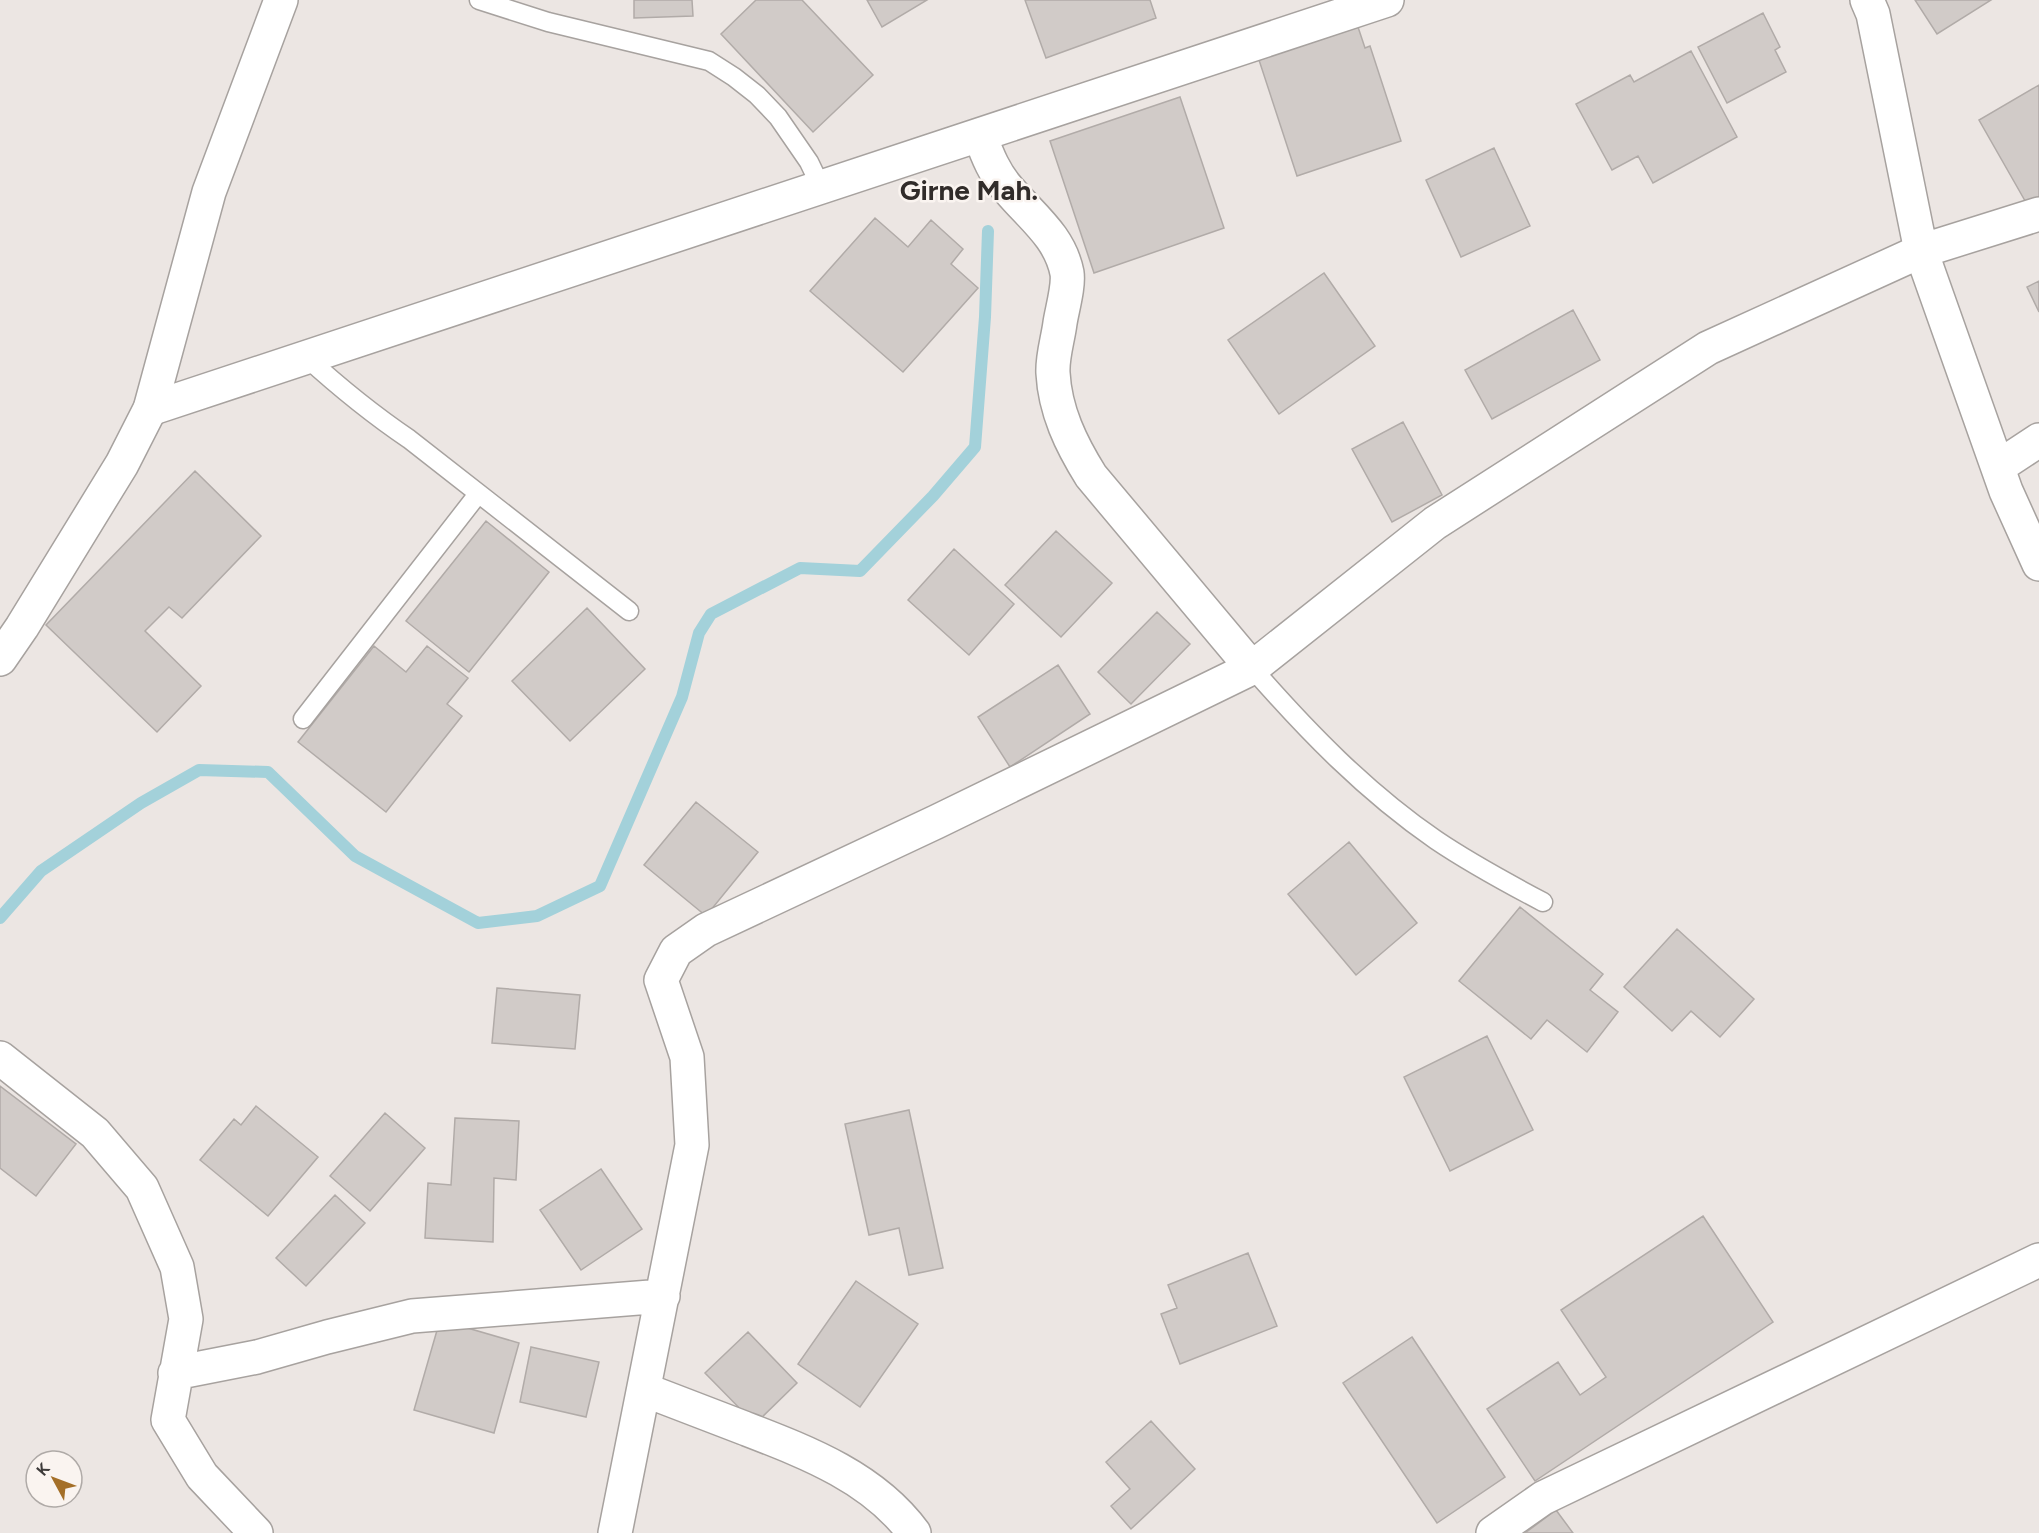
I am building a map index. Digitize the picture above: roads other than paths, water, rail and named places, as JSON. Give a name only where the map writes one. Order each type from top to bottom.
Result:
[{"type":"street","points":[[0,659],[116,474],[150,409],[209,192],[281,0]]},
{"type":"street","points":[[150,409],[1387,0]]},
{"type":"street","points":[[1867,0],[1874,14],[1921,251],[2007,491],[2039,564]]},
{"type":"street","points":[[980,135],[996,172],[1010,191],[1041,222],[1053,239],[1067,275],[1053,372],[1057,401],[1076,453],[1091,476],[1252,668]]},
{"type":"street","points":[[615,1533],[692,1145],[687,1057],[661,980],[676,951],[706,930],[936,822],[1252,668],[1435,524],[1707,348],[1921,251],[2039,214]]},
{"type":"street","points":[[1998,467],[2039,440]]},
{"type":"street","points":[[0,1058],[95,1133],[142,1188],[177,1267],[186,1319],[168,1420],[202,1476],[256,1533]]},
{"type":"street","points":[[1493,1533],[1543,1498],[2039,1260]]},
{"type":"street","points":[[175,1373],[257,1357],[412,1316],[663,1296]]},
{"type":"street","points":[[645,1390],[801,1450],[832,1465],[865,1486],[886,1503],[914,1533]]},
{"type":"lane","points":[[479,0],[548,22],[709,61],[757,95],[778,117],[809,162],[820,188]]},
{"type":"lane","points":[[306,357],[341,390],[629,612]]},
{"type":"lane","points":[[303,719],[478,494]]},
{"type":"lane","points":[[1252,668],[1294,716],[1340,762],[1386,802],[1444,845],[1488,873],[1543,902]]},
{"type":"waterway","points":[[0,918],[41,871],[141,803],[199,770],[268,772],[355,856],[478,923],[537,916],[600,886],[682,697],[699,633],[711,614],[800,568],[860,571],[933,496],[975,447],[985,317],[988,231]]},
{"type":"district","name":"Girne Mah.","points":[[969,190]]}]
